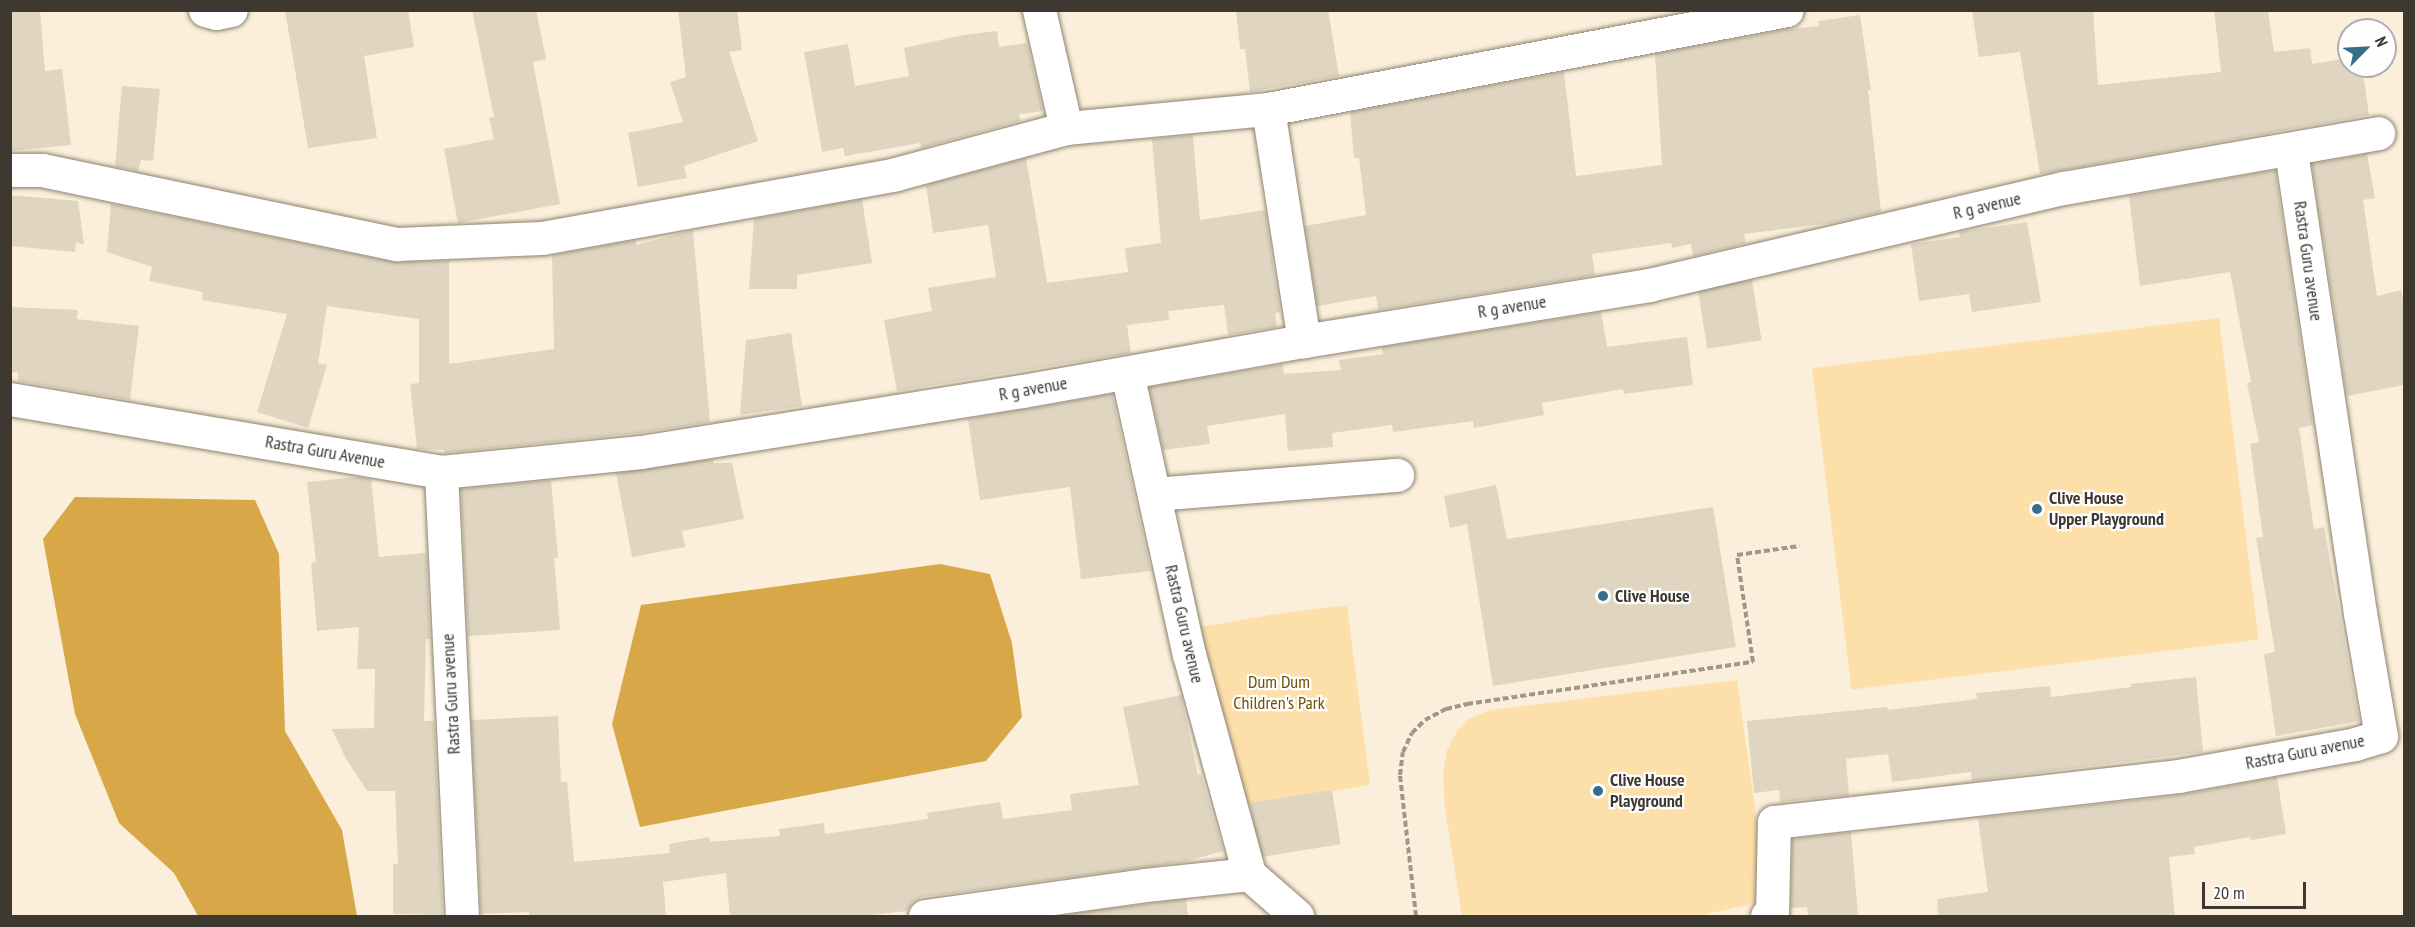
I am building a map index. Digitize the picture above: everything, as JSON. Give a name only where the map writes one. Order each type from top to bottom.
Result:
[{"type":"street","points":[[205,10],[216,13],[231,10]]},
{"type":"street","points":[[1039,10],[1066,128]]},
{"type":"street","points":[[10,170],[42,170],[397,244],[542,238],[896,174],[1066,128],[1268,109],[1787,10]]},
{"type":"street","points":[[1268,109],[1304,341]]},
{"type":"street","name":"R g avenue","points":[[640,452],[1649,285],[2064,188],[2378,134]]},
{"type":"street","name":"Rastra Guru avenue","points":[[1767,916],[1773,915],[1774,822],[2178,776],[2355,744],[2381,736],[2358,601],[2291,149]]},
{"type":"street","name":"Rastra Guru avenue","points":[[1127,373],[1189,654],[1249,874]]},
{"type":"street","name":"Rastra Guru Avenue","points":[[10,399],[441,472],[640,452]]},
{"type":"street","name":"Rastra Guru avenue","points":[[441,472],[462,916]]},
{"type":"street","points":[[1154,494],[1397,475]]},
{"type":"street","points":[[925,916],[1145,885],[1249,874],[1297,916]]},
{"type":"path","points":[[1416,916],[1400,775],[1403,752],[1412,733],[1425,720],[1446,709],[1467,704],[1753,662],[1737,555],[1800,546]]},
{"type":"green space","name":"Clive House Upper Playground","points":[[2219,318],[2258,640],[1852,690],[1812,368]]},
{"type":"green space","name":"Dum Dum Children's Park","points":[[1347,605],[1370,785],[1277,800],[1232,811],[1184,630],[1269,615]]},
{"type":"green space","name":"Clive House Playground","points":[[1737,680],[1768,900],[1698,916],[1462,916],[1445,808],[1443,774],[1447,750],[1457,731],[1469,719],[1490,710]]},
{"type":"shaded area","points":[[75,497],[255,500],[279,554],[285,731],[342,830],[357,916],[198,916],[174,873],[119,823],[75,714],[43,539]]},
{"type":"shaded area","points":[[940,564],[990,574],[1012,643],[1022,717],[986,761],[640,827],[612,724],[641,605]]},
{"type":"building","points":[[10,10],[40,10],[45,71],[62,69],[71,145],[10,151]]},
{"type":"building","points":[[285,10],[408,10],[414,47],[364,56],[377,138],[308,148]]},
{"type":"building","points":[[472,10],[536,10],[546,59],[533,62],[560,204],[458,223],[444,149],[494,139],[489,118],[494,117]]},
{"type":"building","points":[[678,10],[737,10],[742,50],[729,52],[758,141],[684,166],[687,178],[638,187],[628,133],[683,122],[670,82],[686,77]]},
{"type":"building","points":[[1236,10],[1328,10],[1339,76],[1250,92],[1245,49],[1240,49]]},
{"type":"building","points":[[1972,10],[2093,10],[2098,85],[2221,72],[2214,10],[2268,10],[2274,52],[2310,48],[2312,64],[2337,60],[2337,78],[2364,78],[2369,115],[2040,174],[2020,52],[1979,57]]},
{"type":"building","points":[[1860,15],[1871,90],[1868,90],[1881,212],[1831,223],[1744,234],[1746,243],[1693,256],[1691,244],[1672,248],[1671,243],[1592,254],[1595,275],[1378,310],[1376,296],[1317,306],[1305,226],[1366,215],[1359,158],[1354,158],[1350,112],[1564,72],[1576,176],[1662,165],[1655,54],[1783,30],[1819,26],[1818,21]]},
{"type":"building","points":[[997,31],[999,47],[1027,43],[1043,111],[1019,114],[1020,121],[921,148],[920,143],[845,156],[843,148],[822,152],[804,52],[848,44],[855,86],[909,76],[904,48],[963,35]]},
{"type":"building","points":[[122,86],[160,89],[153,161],[141,160],[138,171],[115,166]]},
{"type":"building","points":[[1193,135],[1200,220],[1265,210],[1280,312],[1275,313],[1277,327],[1228,335],[1224,305],[1168,311],[1169,320],[1127,325],[1131,353],[897,391],[884,320],[932,311],[928,288],[996,277],[988,225],[933,233],[926,185],[1026,158],[1047,283],[1128,272],[1125,248],[1161,243],[1152,139]]},
{"type":"building","points":[[2367,154],[2375,198],[2363,200],[2377,296],[2401,290],[2404,305],[2404,385],[2347,396],[2312,164]]},
{"type":"building","points":[[2275,170],[2313,425],[2299,428],[2314,529],[2324,527],[2359,721],[2276,736],[2264,654],[2275,652],[2256,538],[2263,537],[2250,444],[2259,442],[2247,383],[2251,382],[2230,272],[2140,286],[2129,196]]},
{"type":"building","points":[[10,195],[78,201],[84,245],[76,242],[75,252],[10,246]]},
{"type":"building","points":[[862,199],[872,263],[797,275],[797,289],[749,289],[754,219]]},
{"type":"building","points":[[111,204],[393,262],[449,261],[449,364],[554,349],[552,255],[636,240],[636,245],[693,230],[710,422],[639,433],[444,453],[444,450],[417,449],[410,384],[419,383],[419,319],[327,306],[318,363],[327,365],[308,428],[257,412],[287,314],[202,300],[203,292],[149,281],[152,267],[107,252]]},
{"type":"building","points":[[2027,222],[2041,302],[1972,312],[1969,294],[1919,301],[1911,244],[1960,237],[1959,232]]},
{"type":"building","points":[[1752,280],[1762,340],[1707,349],[1698,289]]},
{"type":"building","points":[[10,307],[78,310],[77,319],[139,326],[130,400],[18,381],[18,372],[10,373]]},
{"type":"building","points":[[1601,312],[1607,347],[1687,337],[1693,385],[1624,394],[1623,389],[1542,403],[1544,415],[1474,428],[1473,421],[1393,432],[1392,425],[1332,433],[1333,447],[1288,451],[1285,414],[1207,426],[1210,444],[1163,450],[1149,387],[1283,364],[1284,374],[1341,370],[1339,360],[1383,354],[1382,347]]},
{"type":"building","points":[[791,333],[802,406],[740,415],[746,340]]},
{"type":"building","points":[[1112,394],[1151,571],[1081,579],[1070,487],[980,500],[968,419]]},
{"type":"building","points":[[713,459],[713,463],[732,463],[744,519],[682,531],[685,547],[632,557],[616,473]]},
{"type":"building","points":[[358,477],[371,479],[379,557],[426,553],[430,639],[426,639],[424,721],[434,721],[443,915],[393,914],[393,864],[398,864],[395,791],[367,791],[345,757],[332,729],[374,728],[375,669],[357,669],[359,627],[317,631],[311,563],[316,562],[307,482]]},
{"type":"building","points":[[551,480],[558,558],[554,558],[560,630],[468,636],[461,489]]},
{"type":"building","name":"Clive House","points":[[1496,485],[1507,539],[1713,507],[1736,647],[1493,686],[1467,524],[1450,528],[1444,496]]},
{"type":"building","points":[[2196,677],[2203,752],[1972,781],[1971,772],[1892,782],[1888,754],[1846,759],[1849,795],[1780,802],[1779,790],[1754,793],[1747,721],[1887,707],[1888,710],[1977,699],[1976,693],[2050,686],[2051,697],[2131,687],[2131,684]]},
{"type":"building","points":[[1181,695],[1198,775],[1201,774],[1223,851],[1183,862],[922,897],[913,902],[907,911],[863,916],[730,916],[726,873],[663,882],[666,916],[529,916],[529,912],[481,914],[471,720],[558,716],[561,782],[567,782],[574,862],[670,853],[669,844],[709,837],[710,842],[780,836],[779,829],[824,823],[825,834],[928,819],[927,813],[1000,802],[1003,819],[1072,810],[1070,794],[1139,785],[1123,707]]},
{"type":"building","points":[[2277,777],[2286,834],[2251,840],[2250,837],[2194,847],[2195,854],[2169,857],[2175,916],[1938,916],[1937,899],[1988,892],[1978,818],[2180,795]]},
{"type":"building","points":[[1332,790],[1341,844],[1259,857],[1250,803]]},
{"type":"building","points":[[1851,832],[1858,916],[1808,916],[1807,907],[1791,908],[1792,839]]},
{"type":"building","points":[[1186,899],[1188,916],[1056,916],[1147,904]]},
{"type":"place","name":"Clive House Upper Playground","points":[[2037,509]]},
{"type":"place","name":"Clive House","points":[[1603,596]]},
{"type":"place","name":"Clive House Playground","points":[[1598,791]]}]
